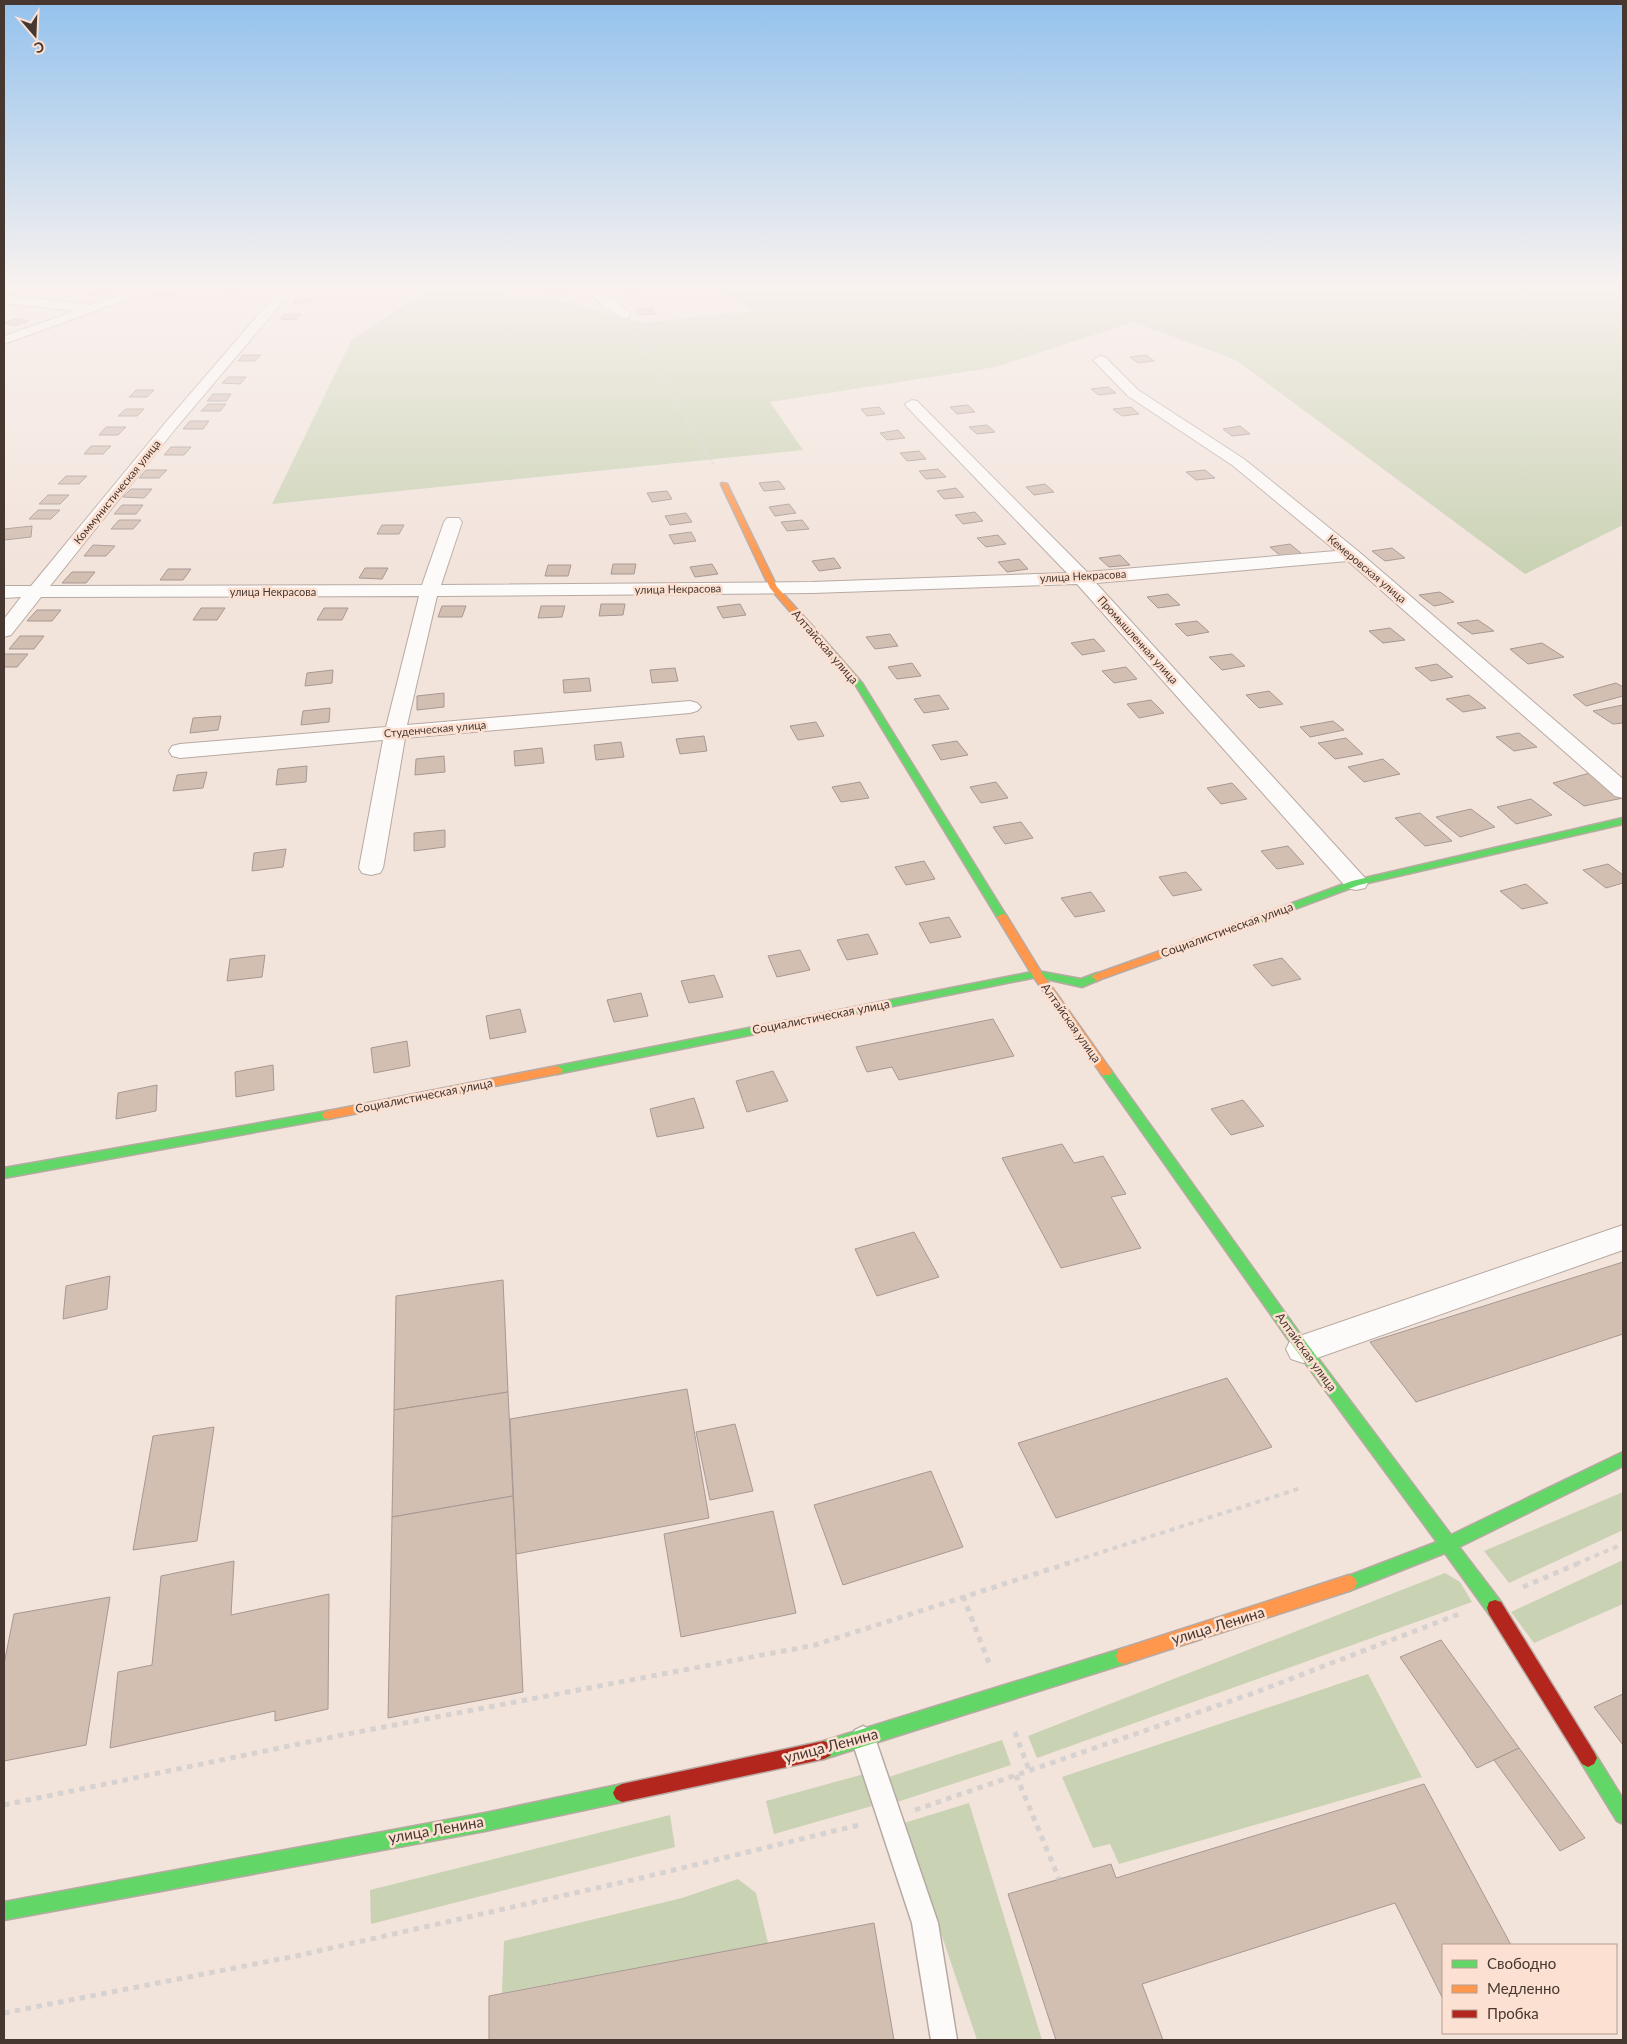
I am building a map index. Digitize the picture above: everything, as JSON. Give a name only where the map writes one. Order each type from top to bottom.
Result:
[{"type":"street","name":"Коммунистическая улица","points":[[4,631],[208,381]]},
{"type":"street","name":"Кемеровская улица","points":[[1121,381],[1133,393],[1238,462],[1352,555],[1623,791]]},
{"type":"street","name":"Промышленная улица","points":[[912,404],[1082,578],[1356,883]]},
{"type":"street","name":"Алтайская улица","points":[[724,484],[774,588],[858,683],[1037,974],[1303,1349],[1447,1545],[1491,1601],[1623,1815]]},
{"type":"street","points":[[370,868],[395,732],[429,592],[453,522]]},
{"type":"street","name":"улица Некрасова","points":[[4,592],[429,592],[774,588],[1082,578],[1352,555]]},
{"type":"street","name":"Студенческая улица","points":[[180,751],[690,707]]},
{"type":"street","name":"Социалистическая улица","points":[[4,1173],[345,1112],[1037,974],[1082,983],[1356,883],[1623,821]]},
{"type":"street","points":[[1303,1349],[1623,1237]]},
{"type":"street","name":"улица Ленина","points":[[4,1911],[484,1822],[818,1752],[1320,1594],[1447,1545],[1623,1458]]},
{"type":"lane","points":[[863,1738],[925,1923],[944,2040]]},
{"type":"path","points":[[664,381],[724,484]]},
{"type":"path","points":[[4,1805],[347,1734],[815,1645],[1301,1488]]},
{"type":"path","points":[[4,2012],[296,1956],[632,1880],[907,1813],[1254,1693],[1491,1601],[1623,1544]]},
{"type":"path","points":[[963,1596],[991,1666]]},
{"type":"path","points":[[1016,1732],[1030,1770]]},
{"type":"path","points":[[1016,1775],[1059,1879]]},
{"type":"green space","points":[[331,381],[903,381],[770,402],[803,450],[272,504]]},
{"type":"green space","points":[[1265,381],[1623,381],[1623,525],[1525,574]]},
{"type":"green space","points":[[1623,1492],[1623,1530],[1509,1583],[1484,1551]]},
{"type":"green space","points":[[1623,1560],[1623,1604],[1534,1643],[1511,1612]]},
{"type":"green space","points":[[1445,1573],[1460,1582],[1472,1602],[1037,1758],[1028,1736]]},
{"type":"green space","points":[[1368,1674],[1422,1777],[1119,1864],[1110,1844],[1093,1848],[1062,1777]]},
{"type":"green space","points":[[1002,1740],[1011,1765],[897,1802],[889,1777]]},
{"type":"green space","points":[[864,1774],[872,1806],[774,1834],[766,1801]]},
{"type":"green space","points":[[969,1803],[1042,2040],[977,2040],[904,1823]]},
{"type":"green space","points":[[670,1815],[675,1847],[371,1924],[370,1890]]},
{"type":"green space","points":[[738,1879],[756,1893],[768,1943],[502,1993],[504,1941],[682,1898]]},
{"type":"building","points":[[224,381],[242,381],[240,384],[222,383]]},
{"type":"building","points":[[1108,387],[1116,393],[1099,395],[1091,389]]},
{"type":"building","points":[[136,390],[154,390],[147,397],[129,397]]},
{"type":"building","points":[[213,394],[231,394],[226,401],[207,401]]},
{"type":"building","points":[[208,404],[226,404],[220,411],[201,411]]},
{"type":"building","points":[[968,405],[975,412],[957,414],[950,407]]},
{"type":"building","points":[[879,407],[885,414],[867,416],[861,409]]},
{"type":"building","points":[[1131,407],[1139,414],[1122,416],[1113,409]]},
{"type":"building","points":[[126,409],[144,409],[137,416],[118,416]]},
{"type":"building","points":[[190,421],[209,421],[203,429],[183,429]]},
{"type":"building","points":[[987,425],[995,432],[977,434],[969,427]]},
{"type":"building","points":[[1240,426],[1250,434],[1232,436],[1223,429]]},
{"type":"building","points":[[106,427],[126,427],[118,435],[99,435]]},
{"type":"building","points":[[898,430],[905,438],[887,440],[880,433]]},
{"type":"building","points":[[91,446],[111,446],[103,454],[84,454]]},
{"type":"building","points":[[171,447],[191,447],[184,455],[164,455]]},
{"type":"building","points":[[919,451],[926,459],[907,461],[900,453]]},
{"type":"building","points":[[938,469],[946,477],[926,479],[919,471]]},
{"type":"building","points":[[146,470],[167,470],[159,478],[139,478]]},
{"type":"building","points":[[1205,470],[1215,478],[1196,480],[1186,472]]},
{"type":"building","points":[[66,476],[87,476],[79,484],[58,484]]},
{"type":"building","points":[[779,481],[785,489],[764,491],[759,483]]},
{"type":"building","points":[[1045,484],[1054,492],[1034,495],[1026,487]]},
{"type":"building","points":[[956,488],[964,497],[944,499],[937,491]]},
{"type":"building","points":[[131,489],[152,489],[144,498],[123,497]]},
{"type":"building","points":[[667,491],[672,499],[652,502],[647,493]]},
{"type":"building","points":[[48,495],[69,495],[60,504],[39,504]]},
{"type":"building","points":[[789,504],[796,513],[775,516],[769,507]]},
{"type":"building","points":[[122,505],[143,505],[136,514],[114,514]]},
{"type":"building","points":[[38,510],[60,510],[51,519],[29,519]]},
{"type":"building","points":[[975,512],[983,521],[963,524],[955,515]]},
{"type":"building","points":[[686,513],[692,522],[670,525],[665,516]]},
{"type":"building","points":[[119,520],[141,520],[133,529],[111,529]]},
{"type":"building","points":[[802,520],[809,529],[787,531],[781,522]]},
{"type":"building","points":[[382,525],[404,525],[399,534],[377,534]]},
{"type":"building","points":[[32,526],[31,537],[4,540],[4,529]]},
{"type":"building","points":[[691,532],[696,541],[674,544],[669,535]]},
{"type":"building","points":[[998,535],[1006,544],[986,547],[977,538]]},
{"type":"building","points":[[1290,544],[1302,554],[1282,557],[1270,547]]},
{"type":"building","points":[[93,545],[115,546],[106,556],[84,556]]},
{"type":"building","points":[[1392,548],[1405,558],[1385,561],[1372,551]]},
{"type":"building","points":[[1120,555],[1130,565],[1109,567],[1099,558]]},
{"type":"building","points":[[834,558],[841,568],[819,571],[812,561]]},
{"type":"building","points":[[1019,559],[1028,569],[1007,572],[998,562]]},
{"type":"building","points":[[613,564],[636,564],[634,574],[611,574]]},
{"type":"building","points":[[712,564],[718,574],[695,577],[690,567]]},
{"type":"building","points":[[548,565],[571,565],[568,576],[545,576]]},
{"type":"building","points":[[365,568],[388,568],[382,579],[359,578]]},
{"type":"building","points":[[168,569],[191,569],[183,580],[160,580]]},
{"type":"building","points":[[72,572],[95,572],[86,583],[62,583]]},
{"type":"building","points":[[1440,592],[1454,602],[1434,606],[1419,595]]},
{"type":"building","points":[[1168,594],[1180,605],[1158,608],[1147,597]]},
{"type":"building","points":[[601,604],[625,604],[623,615],[599,616]]},
{"type":"building","points":[[740,604],[746,615],[723,618],[717,607]]},
{"type":"building","points":[[442,606],[466,606],[462,617],[438,617]]},
{"type":"building","points":[[541,606],[565,606],[562,617],[538,618]]},
{"type":"building","points":[[201,608],[225,608],[217,620],[193,620]]},
{"type":"building","points":[[324,608],[348,608],[342,620],[317,620]]},
{"type":"building","points":[[37,610],[61,610],[52,621],[27,621]]},
{"type":"building","points":[[1478,620],[1494,631],[1472,634],[1457,623]]},
{"type":"building","points":[[1197,621],[1209,632],[1187,636],[1175,624]]},
{"type":"building","points":[[1390,628],[1405,640],[1383,643],[1369,631]]},
{"type":"building","points":[[890,634],[898,646],[875,649],[866,637]]},
{"type":"building","points":[[20,636],[44,636],[34,649],[9,649]]},
{"type":"building","points":[[1094,639],[1105,651],[1082,655],[1071,643]]},
{"type":"building","points":[[1542,643],[1564,657],[1528,664],[1510,649]]},
{"type":"building","points":[[4,654],[28,654],[17,667],[4,667]]},
{"type":"building","points":[[1232,654],[1245,666],[1222,670],[1209,657]]},
{"type":"building","points":[[912,663],[921,676],[897,679],[888,667]]},
{"type":"building","points":[[1437,664],[1453,677],[1431,681],[1415,668]]},
{"type":"building","points":[[1126,667],[1137,679],[1114,683],[1102,671]]},
{"type":"building","points":[[675,668],[678,681],[652,683],[650,670]]},
{"type":"building","points":[[333,670],[332,683],[305,686],[307,673]]},
{"type":"building","points":[[589,678],[591,691],[564,693],[563,680]]},
{"type":"building","points":[[1616,683],[1623,687],[1623,696],[1586,706],[1573,695]]},
{"type":"building","points":[[1269,691],[1283,704],[1259,708],[1246,695]]},
{"type":"building","points":[[444,693],[444,707],[417,710],[417,696]]},
{"type":"building","points":[[939,695],[949,709],[924,713],[914,699]]},
{"type":"building","points":[[1469,695],[1486,708],[1463,712],[1446,699]]},
{"type":"building","points":[[1151,700],[1164,713],[1139,718],[1127,704]]},
{"type":"building","points":[[1623,705],[1623,723],[1613,724],[1593,711]]},
{"type":"building","points":[[330,708],[329,722],[301,725],[303,711]]},
{"type":"building","points":[[221,716],[218,730],[190,733],[193,718]]},
{"type":"building","points":[[1333,721],[1344,730],[1310,737],[1300,727]]},
{"type":"building","points":[[816,722],[824,736],[798,740],[790,726]]},
{"type":"building","points":[[1519,733],[1537,747],[1514,751],[1496,737]]},
{"type":"building","points":[[704,736],[707,751],[680,754],[676,739]]},
{"type":"building","points":[[1346,738],[1363,754],[1335,759],[1318,743]]},
{"type":"building","points":[[957,741],[968,755],[941,760],[932,745]]},
{"type":"building","points":[[621,742],[624,757],[596,760],[594,745]]},
{"type":"building","points":[[542,748],[544,763],[515,766],[514,751]]},
{"type":"building","points":[[444,756],[445,772],[415,775],[416,759]]},
{"type":"building","points":[[1383,759],[1400,774],[1364,782],[1348,767]]},
{"type":"building","points":[[307,766],[306,782],[276,785],[278,769]]},
{"type":"building","points":[[207,772],[203,788],[173,791],[177,775]]},
{"type":"building","points":[[1590,773],[1623,798],[1584,806],[1553,783]]},
{"type":"building","points":[[860,782],[869,798],[841,802],[832,787]]},
{"type":"building","points":[[996,782],[1008,798],[981,803],[970,787]]},
{"type":"building","points":[[1232,783],[1247,799],[1221,804],[1207,788]]},
{"type":"building","points":[[1531,799],[1552,815],[1516,824],[1497,807]]},
{"type":"building","points":[[1471,809],[1495,827],[1460,837],[1436,817]]},
{"type":"building","points":[[1420,813],[1452,841],[1425,846],[1395,818]]},
{"type":"building","points":[[1021,822],[1033,838],[1005,844],[993,827]]},
{"type":"building","points":[[445,830],[445,847],[414,851],[414,833]]},
{"type":"building","points":[[1288,846],[1304,864],[1277,869],[1261,851]]},
{"type":"building","points":[[286,849],[283,867],[252,871],[254,853]]},
{"type":"building","points":[[924,861],[935,879],[906,885],[895,867]]},
{"type":"building","points":[[1608,864],[1623,875],[1623,883],[1606,888],[1583,870]]},
{"type":"building","points":[[1186,872],[1202,890],[1173,896],[1159,877]]},
{"type":"building","points":[[1526,884],[1548,903],[1522,909],[1500,891]]},
{"type":"building","points":[[1091,892],[1105,911],[1075,917],[1061,898]]},
{"type":"building","points":[[949,917],[961,937],[930,943],[919,923]]},
{"type":"building","points":[[868,934],[878,954],[847,960],[837,940]]},
{"type":"building","points":[[800,950],[810,970],[777,977],[768,956]]},
{"type":"building","points":[[265,955],[262,977],[227,981],[230,959]]},
{"type":"building","points":[[1282,958],[1301,979],[1272,986],[1253,965]]},
{"type":"building","points":[[714,975],[723,997],[689,1003],[681,981]]},
{"type":"building","points":[[641,993],[648,1016],[614,1022],[607,1000]]},
{"type":"building","points":[[520,1009],[526,1032],[490,1039],[486,1016]]},
{"type":"building","points":[[993,1019],[1014,1056],[899,1080],[892,1067],[867,1072],[856,1047]]},
{"type":"building","points":[[407,1041],[410,1066],[374,1073],[371,1048]]},
{"type":"building","points":[[273,1065],[274,1090],[236,1097],[235,1072]]},
{"type":"building","points":[[773,1071],[788,1101],[747,1112],[736,1081]]},
{"type":"building","points":[[157,1085],[156,1111],[116,1119],[118,1093]]},
{"type":"building","points":[[694,1098],[704,1128],[657,1137],[650,1109]]},
{"type":"building","points":[[1243,1100],[1264,1126],[1231,1135],[1211,1109]]},
{"type":"building","points":[[1062,1144],[1074,1163],[1103,1156],[1126,1194],[1111,1197],[1141,1248],[1061,1268],[1002,1158]]},
{"type":"building","points":[[914,1232],[939,1277],[877,1296],[855,1249]]},
{"type":"building","points":[[1623,1262],[1623,1334],[1416,1402],[1370,1342]]},
{"type":"building","points":[[110,1276],[107,1309],[63,1319],[66,1286]]},
{"type":"building","points":[[503,1280],[508,1392],[394,1410],[396,1296]]},
{"type":"building","points":[[1227,1378],[1272,1447],[1056,1518],[1018,1443]]},
{"type":"building","points":[[687,1389],[709,1518],[516,1554],[510,1419]]},
{"type":"building","points":[[508,1392],[513,1496],[392,1517],[394,1410]]},
{"type":"building","points":[[735,1424],[753,1491],[710,1500],[696,1432]]},
{"type":"building","points":[[214,1427],[197,1541],[133,1550],[153,1436]]},
{"type":"building","points":[[931,1471],[963,1547],[843,1585],[814,1505]]},
{"type":"building","points":[[513,1496],[523,1692],[388,1718],[392,1517]]},
{"type":"building","points":[[773,1511],[796,1613],[681,1637],[664,1534]]},
{"type":"building","points":[[234,1561],[231,1615],[329,1594],[328,1709],[275,1721],[275,1711],[110,1748],[118,1672],[152,1665],[161,1576]]},
{"type":"building","points":[[110,1597],[86,1745],[4,1761],[4,1664],[14,1614]]},
{"type":"building","points":[[1441,1640],[1519,1748],[1477,1768],[1400,1657]]},
{"type":"building","points":[[1623,1694],[1623,1745],[1594,1707]]},
{"type":"building","points":[[1519,1748],[1585,1838],[1560,1851],[1494,1760]]},
{"type":"building","points":[[1424,1784],[1510,1944],[1442,1944],[1442,1997],[1395,1903],[1142,1984],[1163,2040],[1056,2040],[1008,1894],[1111,1864],[1116,1878]]},
{"type":"building","points":[[874,1923],[894,2040],[489,2040],[489,1996]]},
{"type":"traffic: fast","points":[[810,629],[858,683],[1002,917]]},
{"type":"traffic: fast","points":[[1253,921],[1356,883],[1623,821]]},
{"type":"traffic: fast","points":[[557,1070],[1037,974],[1082,983],[1097,977]]},
{"type":"traffic: fast","points":[[1106,1072],[1303,1349],[1495,1608]]},
{"type":"traffic: fast","points":[[4,1173],[328,1115]]},
{"type":"traffic: fast","points":[[1349,1583],[1447,1545],[1623,1459]]},
{"type":"traffic: fast","points":[[824,1750],[1124,1656]]},
{"type":"traffic: fast","points":[[1588,1758],[1623,1815]]},
{"type":"traffic: fast","points":[[4,1911],[485,1822],[622,1793]]},
{"type":"traffic: slow","points":[[724,484],[774,588],[810,629]]},
{"type":"traffic: slow","points":[[1002,917],[1037,974],[1106,1072]]},
{"type":"traffic: slow","points":[[1097,977],[1253,921]]},
{"type":"traffic: slow","points":[[328,1115],[557,1070]]},
{"type":"traffic: slow","points":[[1124,1656],[1349,1583]]},
{"type":"traffic: jam","points":[[1495,1608],[1588,1758]]},
{"type":"traffic: jam","points":[[622,1793],[824,1750]]}]
